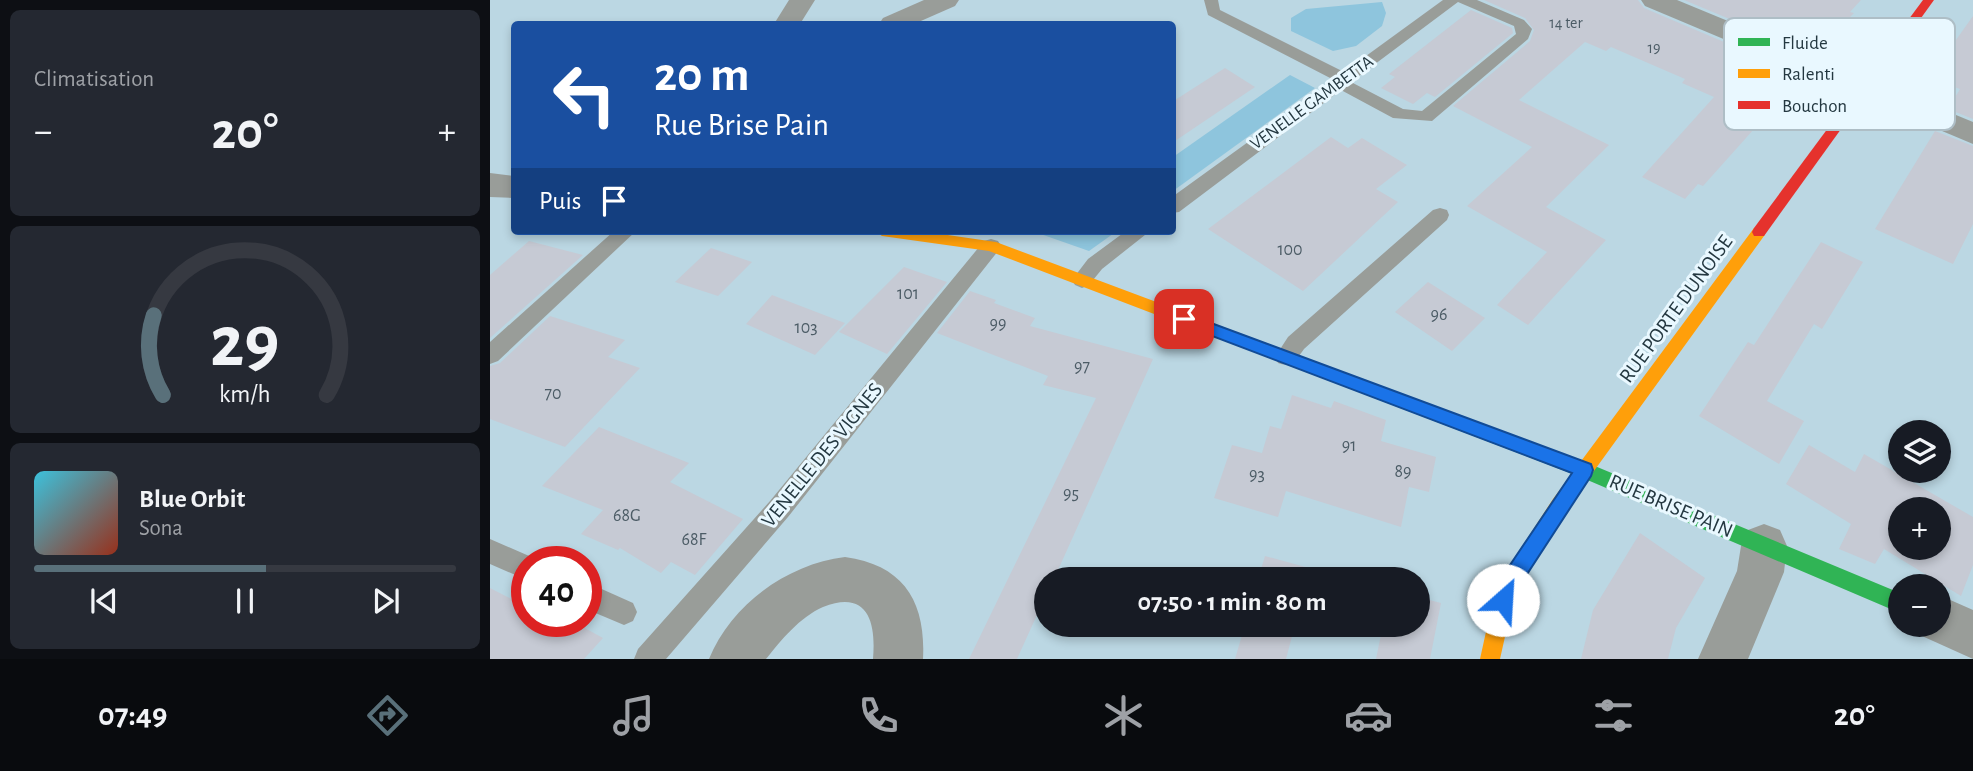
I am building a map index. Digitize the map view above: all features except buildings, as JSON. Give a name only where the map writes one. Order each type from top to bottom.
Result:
[{"type":"street","points":[[789,21],[802,0]]},
{"type":"street","points":[[900,21],[946,0]]},
{"type":"street","points":[[1654,0],[1724,29]]},
{"type":"street","name":"RUE PORTE DUNOISE","points":[[1916,18],[1929,0]]},
{"type":"street","points":[[1955,126],[1973,134]]},
{"type":"street","name":"RUE PORTE DUNOISE","points":[[1490,659],[1503,600],[1513,578],[1584,470],[1834,130]]},
{"type":"street","points":[[490,185],[511,187]]},
{"type":"street","name":"RUE BRISE PAIN","points":[[925,235],[979,240],[1584,470],[1888,598]]},
{"type":"street","points":[[1723,659],[1760,572],[1765,546]]},
{"type":"street","points":[[734,659],[775,612],[805,590],[832,583],[857,581],[882,591],[896,611],[901,644],[898,659]]},
{"type":"street","points":[[1951,626],[1973,636]]},
{"type":"lane","points":[[1211,0],[1213,12],[1399,114],[1426,117],[1523,36],[1524,29],[1519,23],[1464,0]]},
{"type":"lane","name":"VENELLE GAMBETTA","points":[[1176,204],[1452,0]]},
{"type":"lane","points":[[1286,357],[1296,342],[1440,215]]},
{"type":"lane","points":[[490,355],[622,235]]},
{"type":"lane","points":[[1082,280],[1095,264],[1135,235]]},
{"type":"lane","name":"VENELLE DES VIGNES","points":[[648,659],[779,509],[979,240]]},
{"type":"lane","points":[[490,551],[511,561]]},
{"type":"lane","points":[[602,602],[624,612]]},
{"type":"shaded area","points":[[1382,2],[1386,13],[1382,26],[1356,46],[1333,51],[1291,31],[1291,18],[1306,9]]},
{"type":"shaded area","points":[[1290,75],[1315,88],[1176,189],[1176,155]]},
{"type":"shaded area","points":[[1043,235],[1111,235],[1089,251]]},
{"type":"traffic: fast","points":[[1375,391],[1584,470],[1888,598]]},
{"type":"traffic: slow","points":[[1490,659],[1503,600],[1513,578],[1559,505],[1759,232]]},
{"type":"traffic: slow","points":[[911,235],[991,246],[1375,391]]},
{"type":"traffic: jam","points":[[1916,18],[1929,0]]},
{"type":"traffic: jam","points":[[1759,232],[1834,130]]},
{"type":"route","points":[[1184,319],[1584,470],[1513,578],[1503,600]]}]
